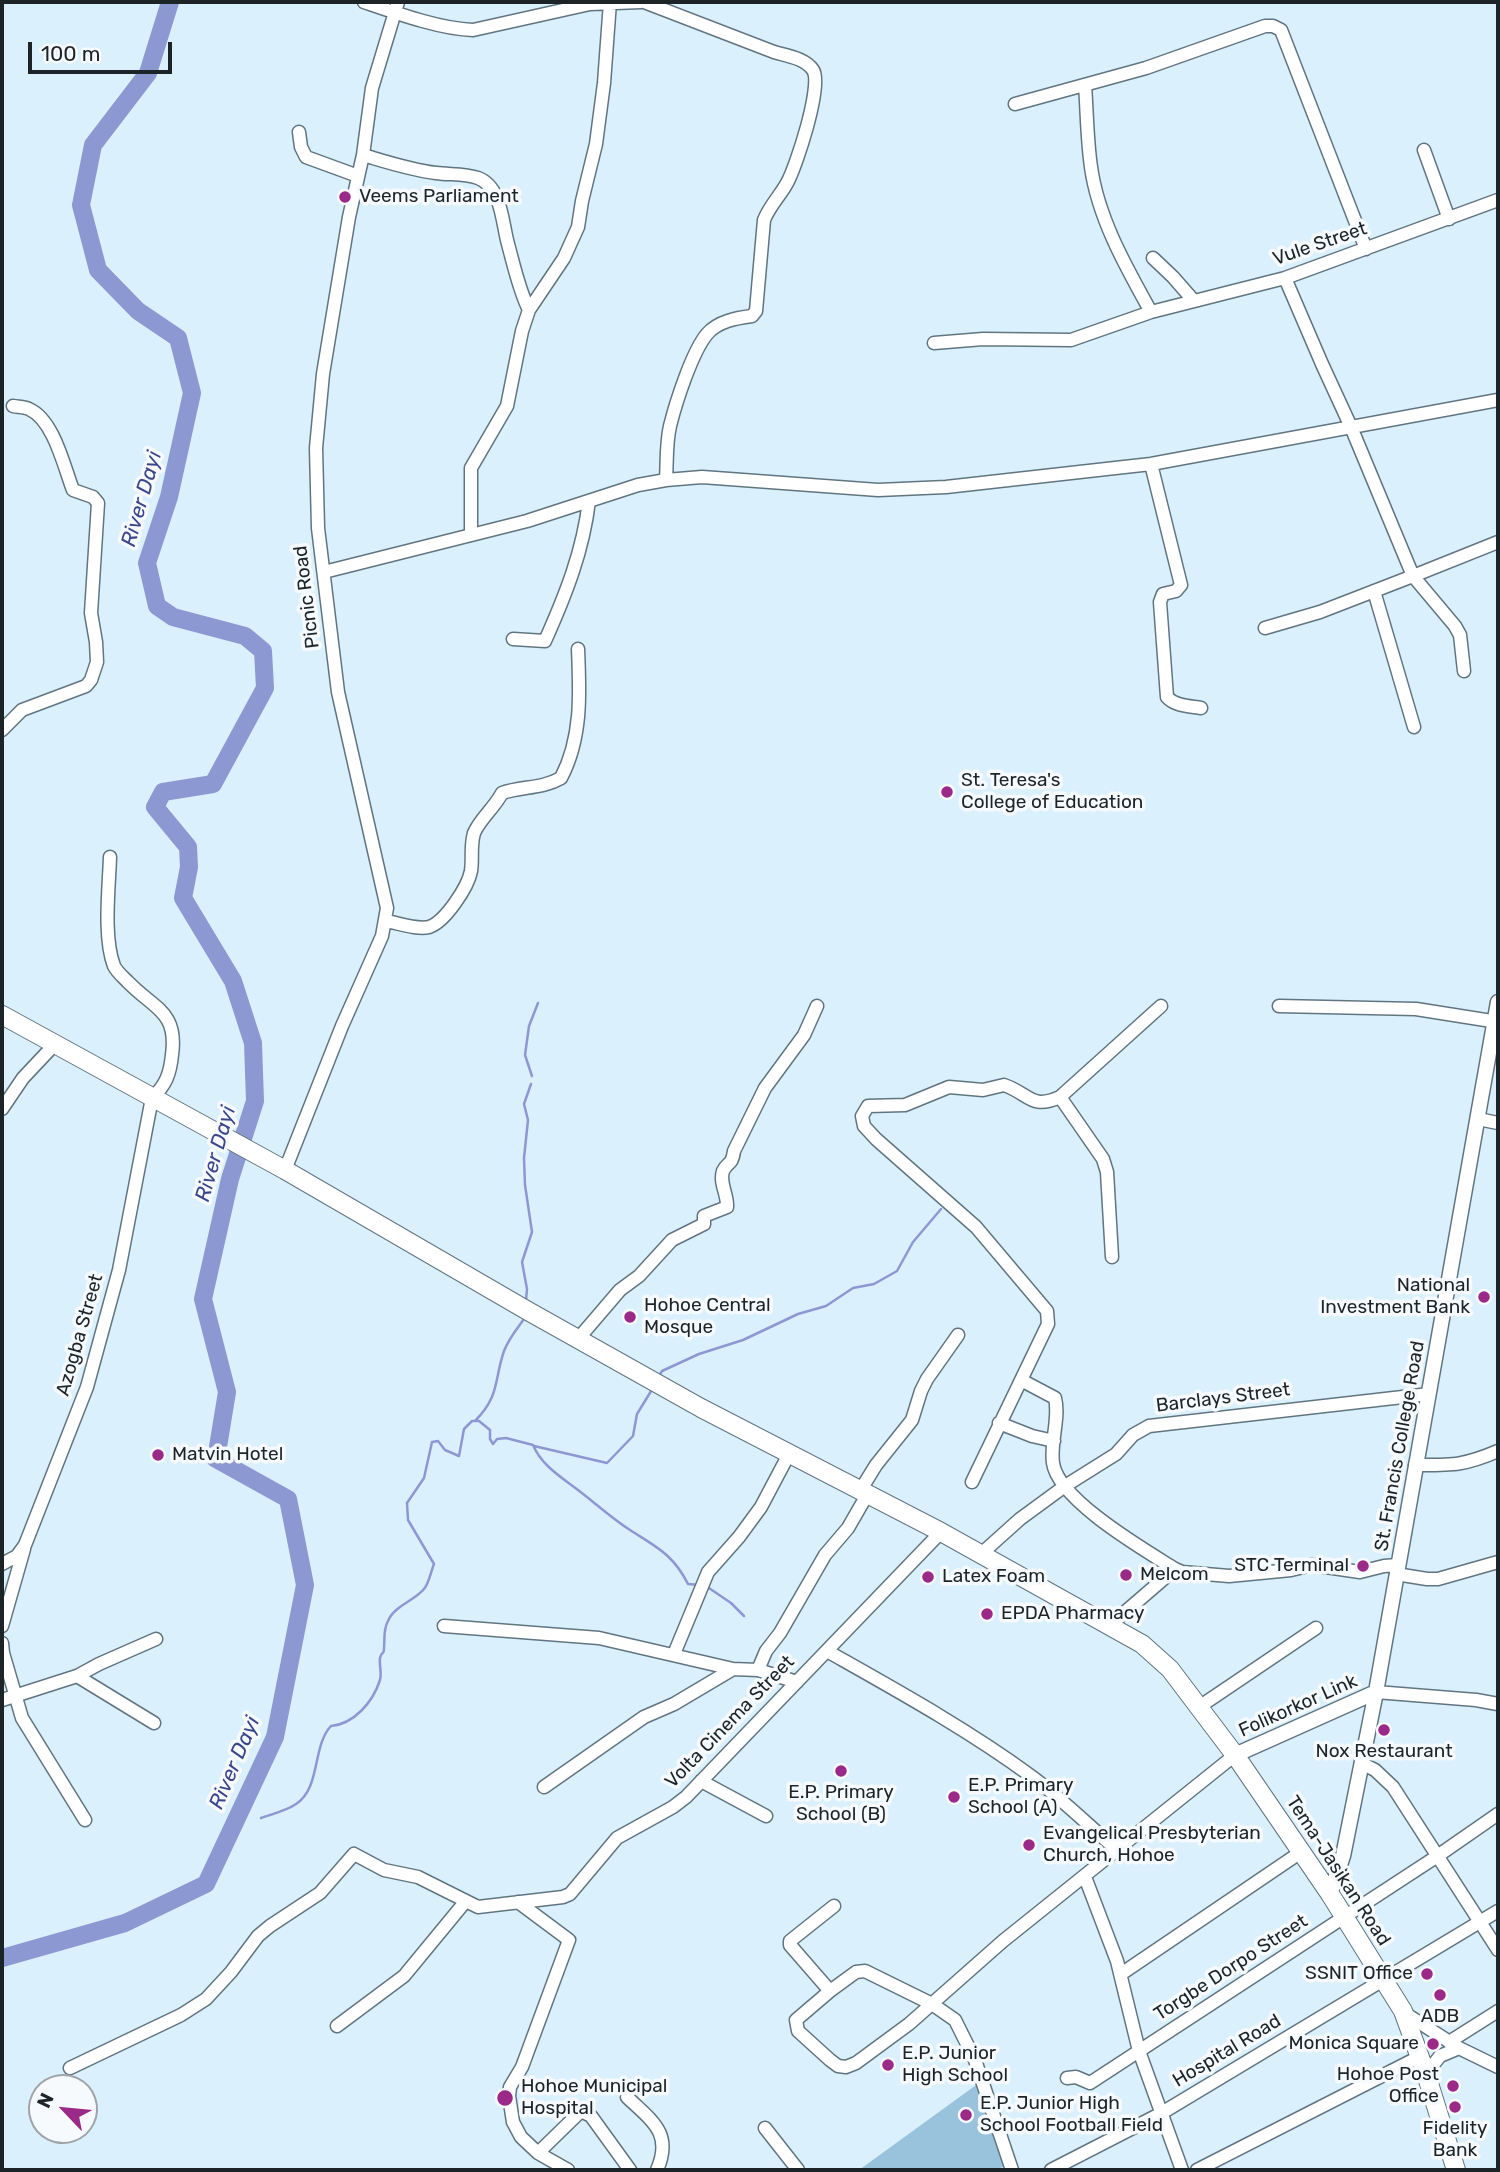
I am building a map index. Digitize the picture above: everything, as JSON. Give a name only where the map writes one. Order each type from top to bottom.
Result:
[{"type":"highway","name":"Tema-Jasikan Road","points":[[2,1015],[285,1170],[578,1339],[789,1454],[941,1532],[1142,1644],[1157,1656],[1235,1755],[1330,1894],[1403,2011],[1456,2170]]},
{"type":"main road","name":"St. Francis College Road","points":[[1330,1894],[1343,1856],[1376,1692],[1498,1002]]},
{"type":"main road","name":"Folikorkor Link","points":[[1235,1755],[1376,1692]]},
{"type":"street","points":[[364,2],[396,8],[458,30],[473,30],[590,4],[642,2],[811,66],[815,74],[813,106],[787,183],[764,220],[755,311],[752,316],[717,326],[708,333],[698,348],[670,428],[666,480]]},
{"type":"street","points":[[471,534],[471,468],[507,405],[528,310],[564,258],[578,227],[596,144],[610,2]]},
{"type":"street","name":"Picnic Road","points":[[285,1170],[386,921],[387,908],[338,692],[315,490],[318,409],[343,251],[363,155],[372,88],[396,8]]},
{"type":"street","points":[[1015,104],[1146,68],[1265,26],[1273,26],[1281,30],[1366,249]]},
{"type":"street","points":[[1085,85],[1094,180],[1121,257],[1151,312]]},
{"type":"street","points":[[299,132],[301,147],[306,157],[358,176]]},
{"type":"street","points":[[1424,150],[1450,219]]},
{"type":"street","points":[[363,155],[416,169],[480,178],[493,193],[502,215],[528,310]]},
{"type":"street","name":"Vule Street","points":[[934,343],[983,339],[1071,340],[1151,312],[1285,278],[1498,200]]},
{"type":"street","points":[[1153,258],[1194,301]]},
{"type":"street","points":[[1285,278],[1413,576],[1460,635],[1464,671]]},
{"type":"street","points":[[324,572],[527,521],[638,485],[666,480],[702,477],[878,490],[946,487],[1150,464],[1498,400]]},
{"type":"street","points":[[2,730],[22,710],[86,686],[94,672],[97,653],[91,613],[98,503],[93,497],[73,490],[48,428],[39,417],[29,408],[13,406]]},
{"type":"street","points":[[1150,464],[1181,585],[1175,591],[1163,594],[1160,602],[1167,697],[1179,704],[1201,708]]},
{"type":"street","points":[[513,639],[545,640],[571,582],[583,540],[589,501]]},
{"type":"street","points":[[1265,628],[1320,612],[1498,542]]},
{"type":"street","points":[[1374,591],[1414,727]]},
{"type":"street","points":[[386,921],[425,928],[438,921],[466,885],[471,870],[470,849],[475,830],[502,793],[516,788],[540,787],[561,778],[575,745],[578,649]]},
{"type":"street","points":[[110,857],[110,952],[116,969],[134,989],[167,1016],[174,1041],[170,1072],[162,1089],[152,1098]]},
{"type":"street","points":[[578,1339],[620,1290],[639,1276],[672,1240],[704,1224],[704,1216],[727,1207],[723,1171],[732,1163],[734,1152],[765,1088],[804,1035],[817,1006]]},
{"type":"street","points":[[972,1482],[1048,1324],[1047,1311],[984,1235],[876,1139],[864,1126],[862,1116],[868,1106],[905,1105],[949,1087],[983,1090],[1004,1085],[1040,1104],[1060,1097],[1161,1006]]},
{"type":"street","points":[[1279,1006],[1416,1009],[1496,1021]]},
{"type":"street","points":[[2,1109],[23,1078],[55,1044]]},
{"type":"street","points":[[1060,1097],[1103,1159],[1107,1172],[1112,1257]]},
{"type":"street","name":"Azogba Street","points":[[2,1564],[17,1556],[25,1545],[87,1387],[119,1270],[152,1098]]},
{"type":"street","points":[[1478,1119],[1498,1123]]},
{"type":"street","points":[[758,1671],[766,1651],[780,1633],[825,1555],[848,1528],[876,1465],[912,1420],[927,1378],[958,1335]]},
{"type":"street","points":[[1021,1380],[1055,1398],[1053,1465],[1065,1486],[1098,1519],[1182,1572],[1229,1576],[1291,1570],[1312,1565],[1360,1572],[1384,1566],[1427,1580],[1498,1562]]},
{"type":"street","name":"Barclays Street","points":[[981,1554],[1020,1519],[1116,1454],[1133,1435],[1149,1426],[1429,1394]]},
{"type":"street","points":[[999,1423],[1054,1441]]},
{"type":"street","points":[[1415,1465],[1470,1463],[1498,1451]]},
{"type":"street","points":[[674,1654],[703,1580],[761,1507],[789,1454]]},
{"type":"street","name":"Volta Cinema Street","points":[[70,2068],[181,2015],[206,1999],[258,1936],[320,1893],[354,1854],[384,1870],[418,1877],[465,1902],[484,1908],[570,1894],[617,1838],[673,1807],[701,1781],[941,1532]]},
{"type":"street","points":[[2,1626],[25,1545]]},
{"type":"street","points":[[1110,1625],[1175,1569]]},
{"type":"street","points":[[444,1626],[599,1638],[733,1669],[758,1671],[797,1682]]},
{"type":"street","points":[[1199,1707],[1316,1628]]},
{"type":"street","points":[[2,1700],[77,1676],[156,1639]]},
{"type":"street","points":[[2,1643],[22,1718],[85,1820]]},
{"type":"street","points":[[827,1651],[927,1707],[1031,1776],[1116,1849]]},
{"type":"street","points":[[544,1787],[636,1722],[674,1704],[733,1669]]},
{"type":"street","points":[[77,1676],[154,1723]]},
{"type":"street","points":[[1376,1692],[1498,1704]]},
{"type":"street","points":[[1012,2170],[967,2042],[955,2020],[932,2004],[865,1971],[856,1972],[796,2020],[798,2031],[838,2066],[846,2067],[856,2063],[932,2004],[1003,1941],[1235,1755]]},
{"type":"street","points":[[1361,1763],[1375,1770],[1393,1787],[1498,1950]]},
{"type":"street","points":[[701,1781],[766,1816]]},
{"type":"street","name":"Torgbe Dorpo Street","points":[[1067,2078],[1076,2077],[1090,2083],[1498,1814]]},
{"type":"street","points":[[1121,1974],[1301,1852]]},
{"type":"street","points":[[1085,1877],[1121,1974],[1139,2051],[1182,2170]]},
{"type":"street","points":[[337,2026],[404,1976],[465,1902]]},
{"type":"street","points":[[518,1902],[569,1940],[522,2067],[510,2087],[513,2122],[521,2137],[538,2153],[568,2170]]},
{"type":"street","points":[[830,1991],[790,1945],[790,1941],[834,1906]]},
{"type":"street","name":"Hospital Road","points":[[1051,2170],[1160,2114],[1498,1911]]},
{"type":"street","points":[[1403,2011],[1454,2045],[1498,2067]]},
{"type":"street","points":[[1197,2170],[1422,2066],[1440,2056],[1498,2011]]},
{"type":"street","points":[[626,2097],[652,2122],[663,2139],[664,2155],[657,2170]]},
{"type":"street","points":[[538,2153],[583,2112],[591,2116],[630,2170]]},
{"type":"street","points":[[765,2129],[798,2170]]},
{"type":"shaded area","name":"E.P. Junior High School Football Field","points":[[983,2080],[1016,2161],[996,2170],[859,2170]]},
{"type":"waterway","name":"River Dayi","points":[[2,1958],[125,1923],[206,1884],[275,1737],[305,1585],[288,1499],[216,1459],[227,1392],[203,1299],[230,1179],[255,1101],[253,1043],[233,981],[183,898],[189,867],[188,847],[155,807],[163,792],[213,784],[265,688],[263,651],[245,636],[173,617],[157,606],[147,563],[169,497],[192,393],[178,338],[138,311],[98,270],[81,205],[93,145],[148,73],[170,2]]},
{"type":"waterway","points":[[532,1076],[525,1055],[529,1026],[538,1003]]},
{"type":"waterway","points":[[526,1300],[527,1289],[522,1262],[532,1232],[525,1185],[524,1158],[528,1120],[524,1104],[531,1084]]},
{"type":"waterway","points":[[659,1376],[662,1371],[699,1354],[743,1340],[798,1314],[826,1306],[853,1288],[874,1284],[897,1271],[913,1242],[941,1209]]},
{"type":"waterway","points":[[475,1421],[493,1396],[504,1351],[524,1319]]},
{"type":"waterway","points":[[534,1446],[607,1463],[633,1436],[637,1414],[653,1388]]},
{"type":"waterway","points":[[261,1818],[288,1809],[304,1797],[313,1778],[325,1734],[331,1726],[347,1721],[362,1710],[377,1688],[381,1677],[380,1658],[384,1650],[385,1628],[391,1616],[427,1584],[434,1564],[408,1520],[407,1503],[424,1478],[432,1442],[438,1441],[445,1450],[459,1456],[464,1429],[472,1421],[479,1421],[490,1430],[493,1444],[497,1439],[506,1438],[533,1445],[545,1463],[556,1473],[615,1520],[663,1552],[676,1565],[688,1584],[700,1585]]},
{"type":"waterway","points":[[706,1586],[731,1603],[744,1616]]},
{"type":"place","name":"Veems Parliament","points":[[345,197]]},
{"type":"place","name":"St. Teresa's College of Education","points":[[947,792]]},
{"type":"place","name":"National Investment Bank","points":[[1484,1297]]},
{"type":"place","name":"Hohoe Central Mosque","points":[[630,1317]]},
{"type":"place","name":"Matvin Hotel","points":[[158,1455]]},
{"type":"place","name":"STC Terminal","points":[[1363,1566]]},
{"type":"place","name":"Melcom","points":[[1126,1575]]},
{"type":"place","name":"Latex Foam","points":[[928,1577]]},
{"type":"place","name":"EPDA Pharmacy","points":[[987,1614]]},
{"type":"place","name":"Nox Restaurant","points":[[1384,1730]]},
{"type":"place","name":"E.P. Primary School (B)","points":[[841,1771]]},
{"type":"place","name":"E.P. Primary School (A)","points":[[954,1797]]},
{"type":"place","name":"Evangelical Presbyterian Church, Hohoe","points":[[1029,1845]]},
{"type":"place","name":"SSNIT Office","points":[[1427,1974]]},
{"type":"place","name":"ADB","points":[[1440,1995]]},
{"type":"place","name":"Monica Square","points":[[1433,2044]]},
{"type":"place","name":"E.P. Junior High School","points":[[888,2065]]},
{"type":"place","name":"Hohoe Post Office","points":[[1453,2086]]},
{"type":"place","name":"Hohoe Municipal Hospital","points":[[505,2098]]},
{"type":"place","name":"Fidelity Bank","points":[[1455,2107]]},
{"type":"place","name":"E.P. Junior High School Football Field","points":[[966,2115]]}]
